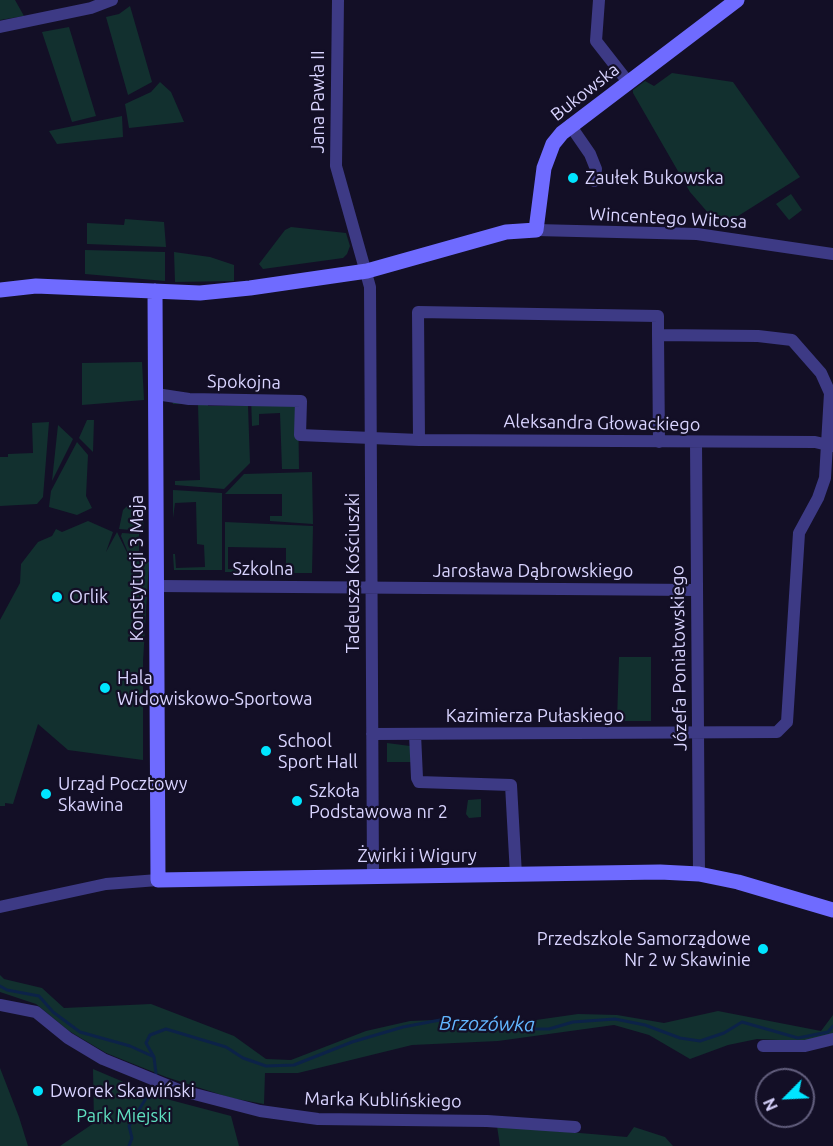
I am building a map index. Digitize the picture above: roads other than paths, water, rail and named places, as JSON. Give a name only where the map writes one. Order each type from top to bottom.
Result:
[{"type":"street","points":[[0,27],[91,8],[112,0]]},
{"type":"street","name":"Jana Pawła II","points":[[338,0],[334,144],[336,165],[367,271]]},
{"type":"street","points":[[599,0],[596,41],[628,82]]},
{"type":"street","name":"Bukowska","points":[[536,230],[544,168],[553,144],[570,125],[737,0]]},
{"type":"street","points":[[570,125],[590,154],[596,169],[594,181]]},
{"type":"street","points":[[0,290],[36,286],[211,292],[367,271],[506,232],[536,230]]},
{"type":"street","name":"Wincentego Witosa","points":[[536,230],[697,234],[833,254]]},
{"type":"street","name":"Tadeusza Kościuszki","points":[[367,271],[370,287],[373,876]]},
{"type":"street","name":"Konstytucji 3 Maja","points":[[155,291],[158,880]]},
{"type":"street","points":[[419,440],[418,312],[658,316],[659,442]]},
{"type":"street","name":"Kazimierza Pułaskiego","points":[[372,734],[777,732],[787,722],[799,533],[822,489],[830,445],[830,393],[827,383],[792,340],[758,336],[658,335]]},
{"type":"street","name":"Spokojna","points":[[156,394],[189,399],[301,401],[300,435],[369,437]]},
{"type":"street","name":"Aleksandra Głowackiego","points":[[369,437],[419,440],[830,445]]},
{"type":"street","name":"Józefa Poniatowskiego","points":[[696,442],[699,874]]},
{"type":"street","name":"Szkolna","points":[[157,586],[370,587]]},
{"type":"street","name":"Jarosława Dąbrowskiego","points":[[370,587],[696,590]]},
{"type":"street","points":[[415,734],[419,782],[511,785],[516,870]]},
{"type":"street","name":"Żwirki i Wigury","points":[[0,907],[106,884],[158,880],[373,876],[516,870],[699,874],[738,882],[833,910]]},
{"type":"street","name":"Marka Kublińskiego","points":[[0,1005],[36,1012],[68,1038],[103,1059],[179,1090],[260,1111],[318,1119],[488,1121],[574,1126]]},
{"type":"street","points":[[763,1046],[805,1046],[833,1039]]},
{"type":"waterway","points":[[0,986],[7,990],[39,996],[53,1012],[80,1032],[130,1046],[152,1056]]},
{"type":"waterway","name":"Brzozówka","points":[[156,1074],[154,1057],[146,1043],[150,1035],[166,1029],[226,1047],[243,1058],[266,1066],[294,1065],[352,1042],[403,1027],[440,1020],[513,1029],[549,1029],[573,1022],[615,1019],[645,1025],[680,1038],[700,1041],[724,1033],[742,1022],[798,1038],[828,1032],[833,1026]]},
{"type":"waterway","name":"Brzozówka","points":[[129,1146],[132,1138],[129,1126],[153,1087]]},
{"type":"place","name":"Zaułek Bukowska","points":[[573,178]]},
{"type":"place","name":"Orlik","points":[[57,597]]},
{"type":"place","name":"Hala Widowiskowo-Sportowa","points":[[105,688]]},
{"type":"place","name":"School Sport Hall","points":[[266,751]]},
{"type":"place","name":"Urząd Pocztowy Skawina","points":[[46,794]]},
{"type":"place","name":"Szkoła Podstawowa nr 2","points":[[297,801]]},
{"type":"place","name":"Przedszkole Samorządowe Nr 2 w Skawinie","points":[[763,949]]},
{"type":"place","name":"Dworek Skawiński","points":[[38,1091]]},
{"type":"park label","name":"Park Miejski","points":[[124,1116]]}]
